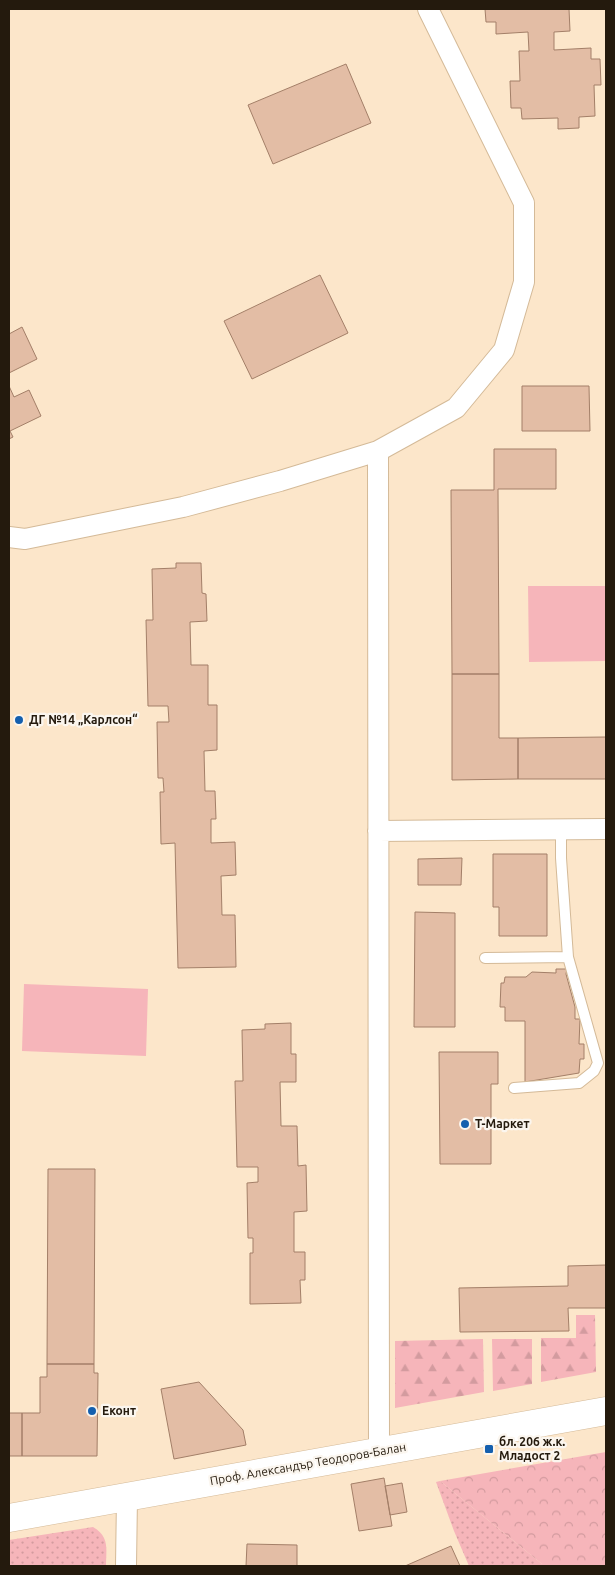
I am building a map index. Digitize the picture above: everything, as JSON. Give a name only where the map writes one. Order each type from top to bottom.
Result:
[{"type":"street","points":[[9,537],[24,539],[183,507],[280,481],[378,451],[456,408],[504,350],[524,282],[524,203],[428,9]]},
{"type":"street","points":[[378,451],[379,1451]]},
{"type":"street","points":[[378,831],[606,829]]},
{"type":"street","name":"Проф. Александър Теодоров-Балан","points":[[9,1518],[606,1411]]},
{"type":"street","points":[[126,1497],[126,1566]]},
{"type":"lane","points":[[514,1088],[579,1083],[594,1071],[598,1063],[568,957],[561,858],[561,829]]},
{"type":"lane","points":[[485,958],[568,957]]},
{"type":"green space","points":[[528,586],[606,586],[606,661],[529,662]]},
{"type":"green space","points":[[24,984],[148,989],[146,1056],[22,1051]]},
{"type":"green space","points":[[576,1315],[595,1315],[596,1372],[541,1382],[541,1338],[576,1338]]},
{"type":"green space","points":[[483,1339],[484,1392],[395,1408],[395,1341]]},
{"type":"green space","points":[[492,1339],[532,1339],[532,1384],[493,1391]]},
{"type":"green space","points":[[606,1452],[606,1566],[542,1566],[542,1564],[440,1481]]},
{"type":"green space","points":[[440,1481],[542,1564],[542,1566],[469,1566],[436,1482]]},
{"type":"green space","points":[[93,1527],[105,1539],[106,1566],[9,1566],[9,1540]]},
{"type":"building","points":[[485,9],[569,9],[570,31],[554,32],[554,50],[591,48],[591,59],[600,59],[601,85],[594,85],[595,116],[579,117],[579,128],[558,129],[558,118],[522,119],[521,108],[511,108],[510,81],[520,81],[519,51],[529,51],[528,32],[496,34],[496,22],[486,22]]},
{"type":"building","points":[[346,64],[371,123],[273,164],[248,105]]},
{"type":"building","points":[[320,275],[348,333],[252,379],[224,321]]},
{"type":"building","points":[[22,327],[37,359],[9,373],[9,334]]},
{"type":"building","points":[[9,386],[14,397],[29,390],[41,416],[10,431],[13,437],[9,439]]},
{"type":"building","points":[[522,386],[589,386],[590,431],[522,431]]},
{"type":"building","points":[[494,449],[556,449],[556,489],[498,489],[499,674],[452,674],[451,490],[494,490]]},
{"type":"building","points":[[176,563],[201,563],[202,593],[206,594],[207,621],[190,622],[191,665],[208,665],[208,705],[217,705],[217,750],[204,751],[205,791],[215,791],[216,819],[211,819],[211,843],[235,842],[236,875],[221,876],[222,915],[235,915],[236,967],[178,968],[175,843],[161,844],[160,792],[164,792],[163,778],[158,778],[157,722],[169,722],[168,706],[148,706],[146,620],[153,620],[152,569],[176,568]]},
{"type":"building","points":[[452,674],[499,674],[499,738],[518,738],[518,779],[452,780]]},
{"type":"building","points":[[606,737],[606,779],[518,779],[518,738]]},
{"type":"building","points":[[493,854],[547,854],[547,936],[499,936],[499,907],[493,907]]},
{"type":"building","points":[[462,858],[461,885],[418,885],[418,859]]},
{"type":"building","points":[[415,912],[455,913],[455,1027],[414,1027]]},
{"type":"building","points":[[556,969],[567,969],[566,974],[575,1007],[575,1019],[580,1019],[579,1044],[584,1044],[584,1059],[580,1059],[579,1073],[525,1082],[525,1021],[505,1021],[505,1007],[500,1007],[501,983],[504,983],[505,977],[526,977],[532,972],[556,973]]},
{"type":"building","points":[[291,1023],[291,1054],[296,1054],[296,1082],[280,1082],[281,1126],[297,1126],[298,1166],[306,1165],[307,1211],[294,1212],[294,1252],[305,1252],[305,1280],[300,1280],[301,1303],[250,1304],[250,1253],[253,1253],[253,1238],[248,1238],[247,1183],[258,1182],[258,1167],[237,1167],[235,1081],[243,1081],[242,1030],[265,1029],[265,1024]]},
{"type":"building","name":"Т-Маркет","points":[[439,1052],[498,1052],[498,1084],[491,1084],[491,1164],[440,1164]]},
{"type":"building","points":[[48,1169],[95,1169],[94,1364],[47,1364]]},
{"type":"building","points":[[606,1265],[606,1308],[568,1308],[569,1331],[460,1332],[459,1288],[568,1286],[568,1266]]},
{"type":"building","points":[[47,1364],[94,1364],[94,1373],[98,1373],[97,1456],[22,1456],[22,1413],[40,1413],[40,1377],[47,1377]]},
{"type":"building","points":[[199,1382],[243,1430],[246,1445],[174,1459],[161,1389]]},
{"type":"building","points":[[9,1413],[22,1413],[22,1456],[9,1456]]},
{"type":"building","points":[[384,1478],[392,1526],[359,1531],[351,1484]]},
{"type":"building","points":[[402,1483],[407,1512],[390,1515],[385,1486]]},
{"type":"building","points":[[247,1544],[297,1545],[297,1566],[246,1566]]},
{"type":"building","points":[[451,1546],[460,1566],[405,1566]]},
{"type":"place","name":"ДГ №14 „Карлсон“","points":[[19,720]]},
{"type":"place","name":"Т-Маркет","points":[[465,1124]]},
{"type":"place","name":"Еконт","points":[[92,1411]]},
{"type":"place","name":"бл. 206 ж.к. Младост 2","points":[[489,1449]]}]
